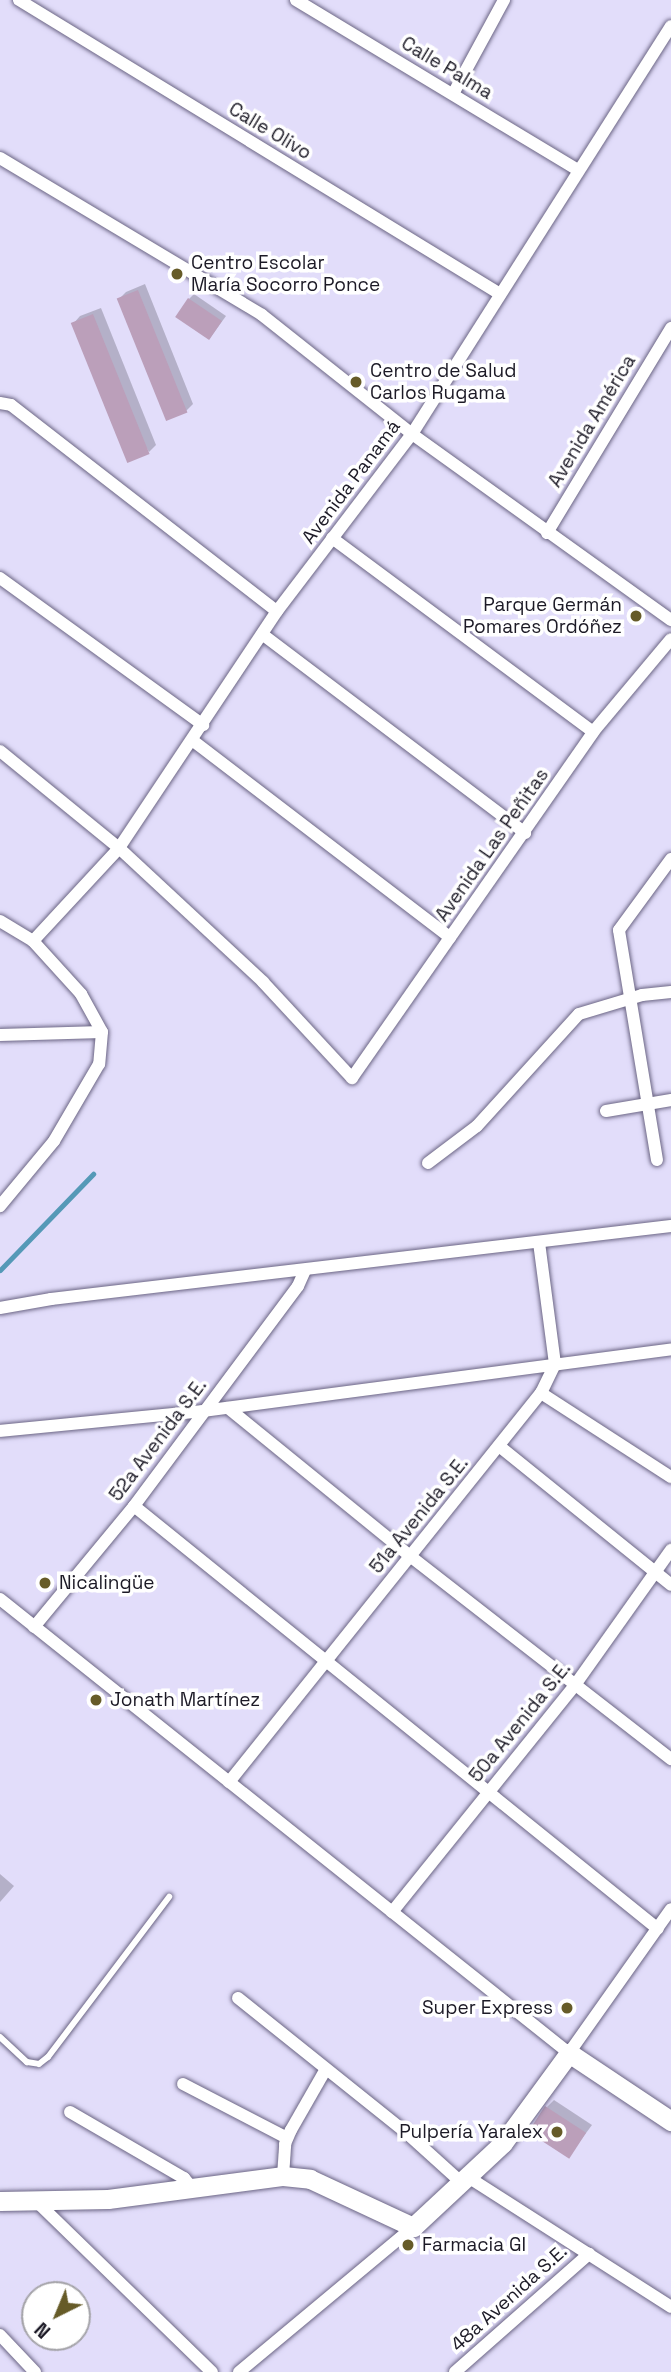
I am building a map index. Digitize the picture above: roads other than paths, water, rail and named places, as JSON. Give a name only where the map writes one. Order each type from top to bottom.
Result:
[{"type":"street","name":"Calle Olivo","points":[[19,0],[500,294]]},
{"type":"street","name":"Calle Palma","points":[[296,0],[578,170]]},
{"type":"street","points":[[453,94],[504,0]]},
{"type":"street","name":"Avenida Panamá","points":[[33,941],[119,848],[277,611],[412,434],[671,26]]},
{"type":"street","points":[[0,158],[262,315],[412,434],[671,620]]},
{"type":"street","name":"Avenida América","points":[[547,533],[671,328]]},
{"type":"street","points":[[0,403],[11,405],[277,611]]},
{"type":"street","points":[[332,538],[593,732]]},
{"type":"street","points":[[0,578],[202,725]]},
{"type":"street","points":[[262,634],[524,833]]},
{"type":"street","name":"Avenida Las Peñitas","points":[[119,848],[263,982],[352,1078],[593,732],[671,639]]},
{"type":"street","points":[[192,740],[450,937]]},
{"type":"street","points":[[0,751],[119,848]]},
{"type":"street","points":[[657,1160],[619,930],[666,872],[671,859]]},
{"type":"street","points":[[0,921],[33,941],[81,994],[102,1032],[99,1063],[61,1130],[0,1206]]},
{"type":"street","points":[[428,1163],[477,1126],[579,1014],[631,998],[671,992]]},
{"type":"street","points":[[0,1035],[102,1032]]},
{"type":"street","points":[[606,1111],[671,1100]]},
{"type":"street","points":[[0,1308],[51,1299],[671,1226]]},
{"type":"street","points":[[539,1242],[555,1364]]},
{"type":"street","name":"52a Avenida S.E.","points":[[34,1627],[134,1506],[299,1286],[305,1270]]},
{"type":"street","points":[[0,1431],[204,1411],[671,1349]]},
{"type":"street","name":"51a Avenida S.E.","points":[[229,1782],[541,1393],[555,1364]]},
{"type":"street","points":[[541,1393],[671,1477]]},
{"type":"street","points":[[228,1408],[410,1556],[671,1759]]},
{"type":"street","points":[[499,1446],[671,1585]]},
{"type":"street","points":[[134,1506],[657,1929]]},
{"type":"street","name":"50a Avenida S.E.","points":[[392,1912],[575,1685],[671,1550]]},
{"type":"street","points":[[0,1599],[569,2053],[671,2121]]},
{"type":"street","points":[[247,2370],[413,2227],[503,2143],[671,1909]]},
{"type":"street","points":[[238,1998],[465,2180],[671,2307]]},
{"type":"street","points":[[283,2176],[287,2138],[326,2069]]},
{"type":"street","points":[[183,2084],[287,2138]]},
{"type":"street","points":[[70,2112],[184,2178],[192,2188]]},
{"type":"street","points":[[0,2201],[108,2199],[283,2176],[310,2179],[413,2227]]},
{"type":"street","points":[[37,2202],[212,2372]]},
{"type":"street","name":"48a Avenida S.E.","points":[[455,2372],[589,2254]]},
{"type":"street","points":[[0,2335],[35,2372]]},
{"type":"lane","points":[[0,2037],[27,2062],[39,2064],[48,2057],[169,1897]]},
{"type":"waterway","points":[[0,1270],[93,1174]]},
{"type":"place","name":"Centro Escolar María Socorro Ponce","points":[[177,274]]},
{"type":"place","name":"Centro de Salud Carlos Rugama","points":[[356,382]]},
{"type":"place","name":"Parque Germán Pomares Ordóñez","points":[[636,616]]},
{"type":"place","name":"Nicalingüe","points":[[45,1583]]},
{"type":"place","name":"Jonath Martínez","points":[[96,1700]]},
{"type":"place","name":"Super Express","points":[[567,2008]]},
{"type":"place","name":"Pulpería Yaralex","points":[[557,2132]]},
{"type":"place","name":"Farmacia GI","points":[[408,2245]]}]
